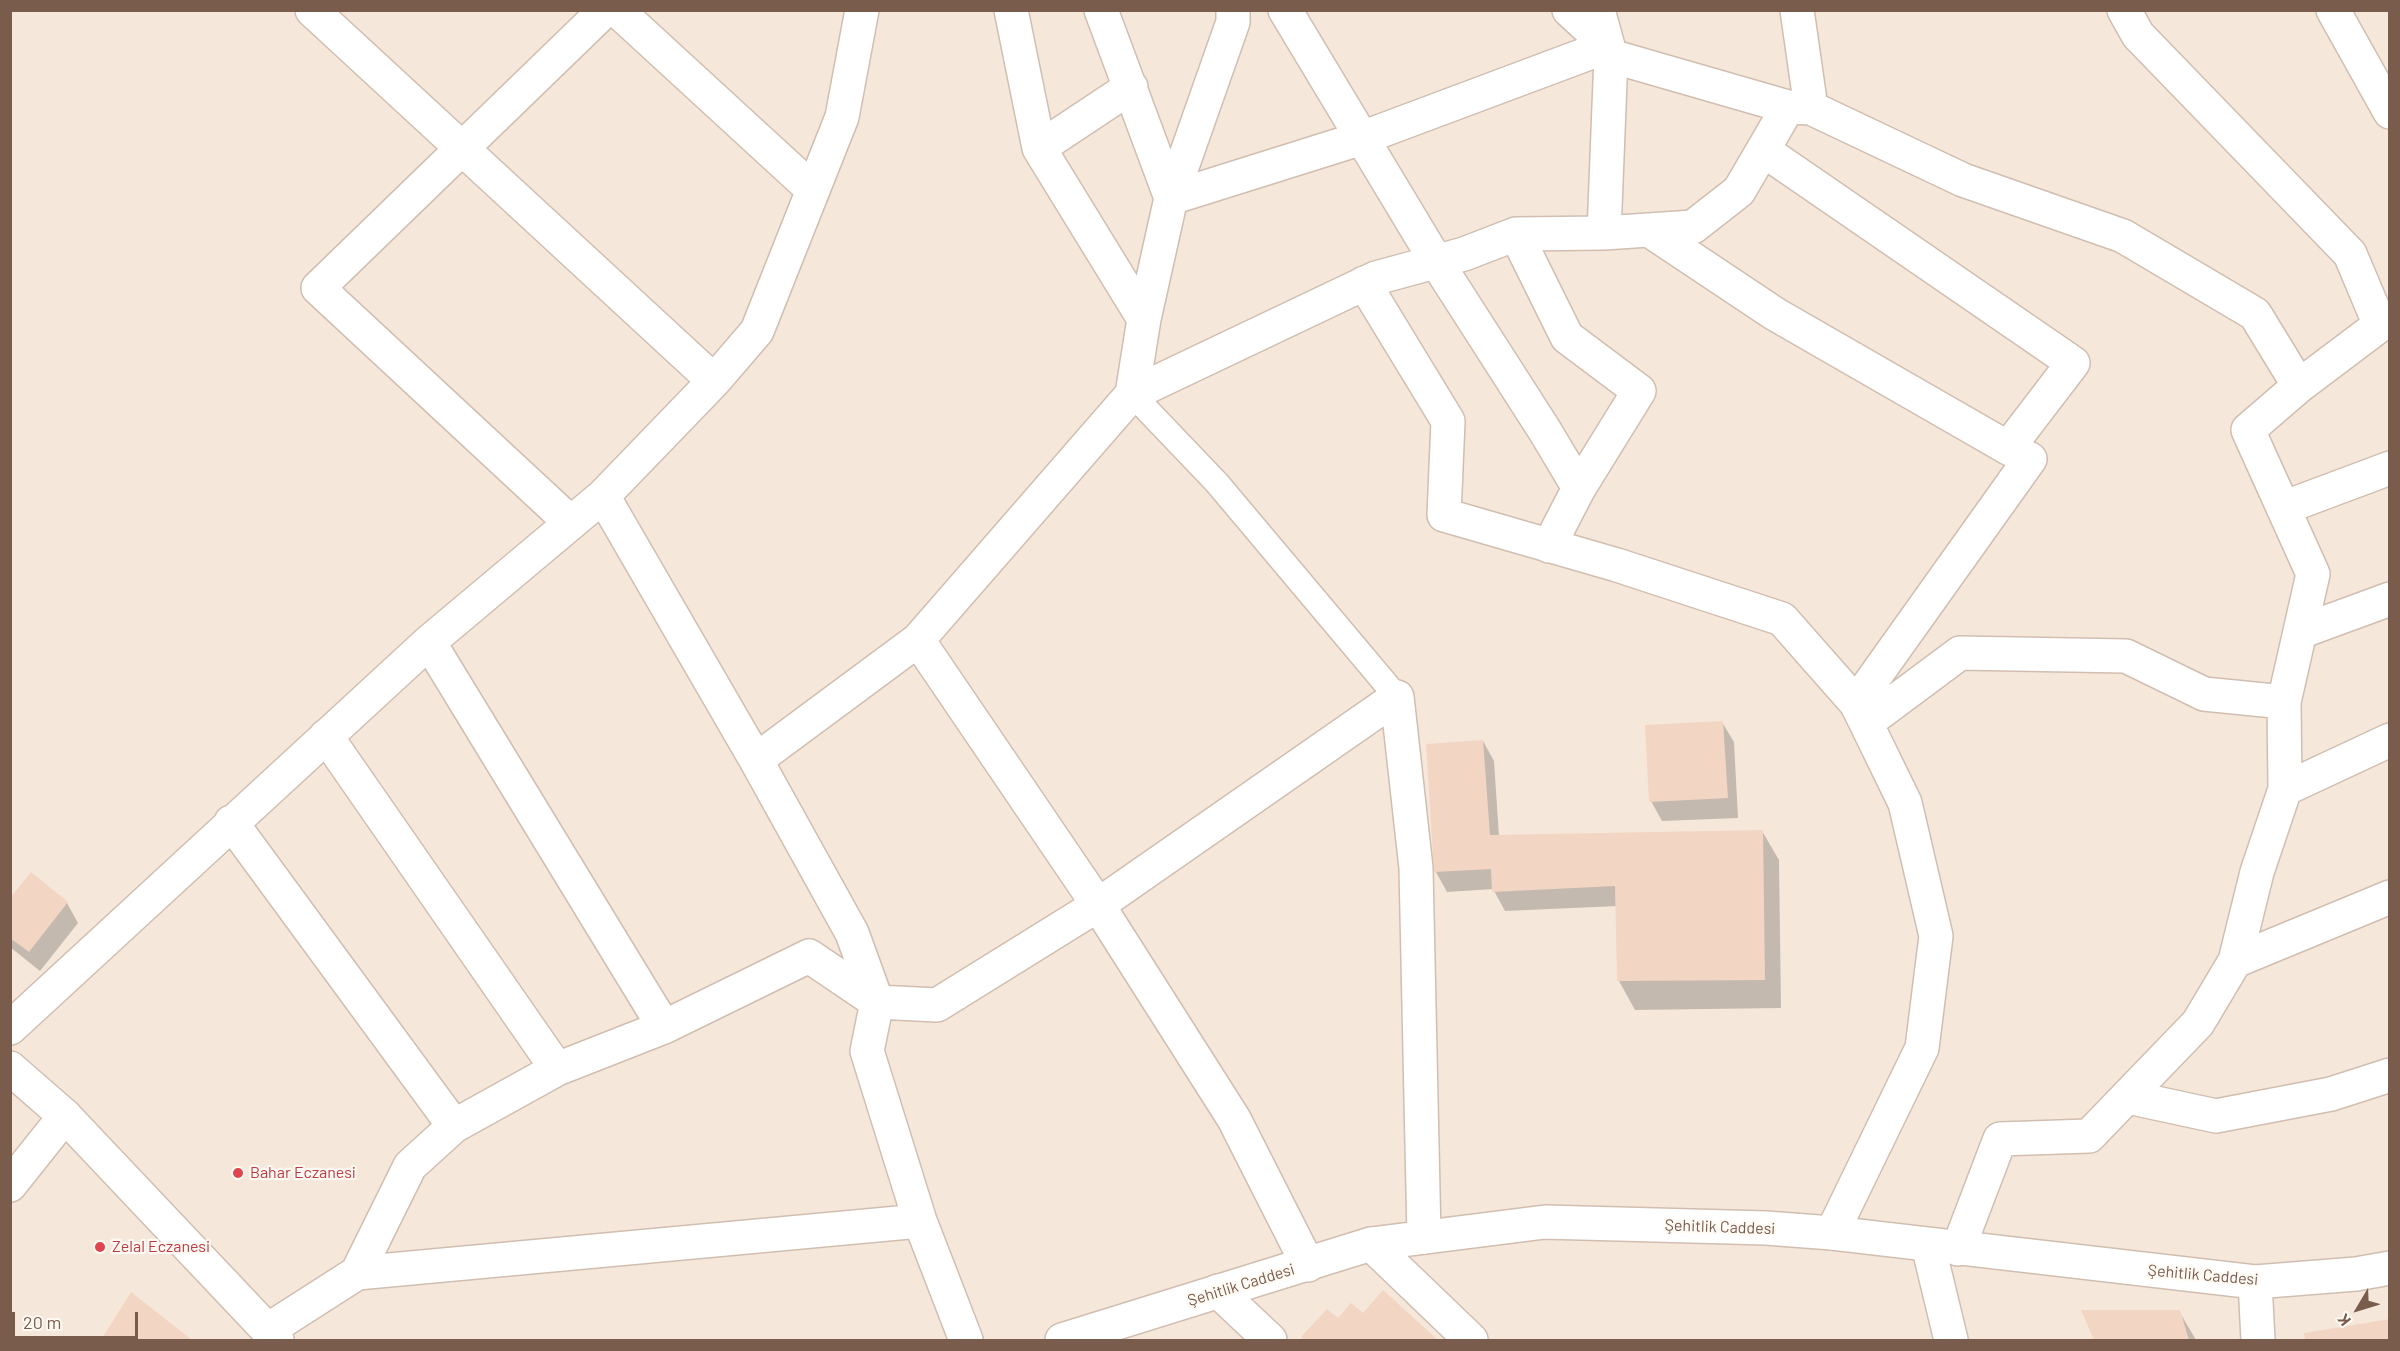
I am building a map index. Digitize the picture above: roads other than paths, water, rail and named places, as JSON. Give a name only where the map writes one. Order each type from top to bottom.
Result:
[{"type":"street","points":[[312,10],[714,381]]},
{"type":"street","points":[[570,523],[318,288],[605,10]]},
{"type":"street","points":[[616,10],[813,190]]},
{"type":"street","points":[[10,1028],[429,642],[603,496],[714,381],[757,332],[842,117],[862,10]]},
{"type":"street","points":[[1011,10],[1039,148],[1144,319]]},
{"type":"street","points":[[1101,10],[1171,198]]},
{"type":"street","points":[[1132,394],[1144,319],[1171,198],[1233,22],[1233,10]]},
{"type":"street","points":[[1285,10],[1436,261],[1545,431],[1578,488]]},
{"type":"street","points":[[1569,10],[1609,51],[1800,108],[1964,180],[2123,236],[2255,314],[2300,386]]},
{"type":"street","points":[[1598,10],[1609,51],[1604,233]]},
{"type":"street","points":[[756,760],[918,639],[1132,394],[1364,283],[1464,254],[1516,234],[1604,233],[1693,227],[1738,191],[1763,150],[1800,108],[1797,10]]},
{"type":"street","points":[[1951,1341],[1943,1247],[2000,1139],[2089,1136],[2198,1023],[2235,961],[2257,872],[2285,789],[2284,702],[2313,574],[2248,430],[2300,386],[2385,322],[2350,254],[2138,35],[2124,10]]},
{"type":"street","points":[[2333,10],[2390,112]]},
{"type":"street","points":[[1171,198],[1362,138],[1609,51]]},
{"type":"street","points":[[1039,148],[1131,87]]},
{"type":"street","points":[[1763,150],[2073,363],[2008,448]]},
{"type":"street","points":[[1649,230],[1775,314],[2030,459],[1861,713]]},
{"type":"street","points":[[1516,234],[1567,337],[1639,391],[1578,488],[1549,546]]},
{"type":"street","points":[[1364,283],[1448,421],[1444,515],[1617,565],[1782,619],[1861,713],[1905,803],[1936,936],[1922,1048],[1832,1233]]},
{"type":"street","points":[[2283,508],[2390,468]]},
{"type":"street","points":[[603,496],[756,760],[852,933],[877,1002],[867,1051],[920,1221],[966,1341]]},
{"type":"street","points":[[2300,632],[2390,599]]},
{"type":"street","points":[[918,639],[1098,905],[1234,1119],[1308,1265]]},
{"type":"street","points":[[429,642],[664,1027]]},
{"type":"street","points":[[1861,713],[1960,653],[2126,656],[2204,694],[2284,702]]},
{"type":"street","points":[[10,1068],[65,1116],[273,1335],[357,1273],[410,1166],[454,1126],[557,1069],[664,1027],[809,956],[877,1002],[937,1005],[1098,905],[1397,697],[1416,868],[1425,1237]]},
{"type":"street","points":[[326,736],[557,1069]]},
{"type":"street","points":[[2285,789],[2390,741]]},
{"type":"street","points":[[231,822],[454,1126]]},
{"type":"street","points":[[2235,961],[2390,897]]},
{"type":"street","points":[[2128,1097],[2216,1116],[2331,1094],[2390,1075]]},
{"type":"street","points":[[10,1185],[65,1116]]},
{"type":"street","points":[[357,1273],[920,1221]]},
{"type":"street","name":"Şehitlik Caddesi","points":[[1062,1341],[1371,1244],[1545,1222],[1766,1228],[1832,1233],[2255,1282],[2356,1274],[2390,1268]]},
{"type":"street","points":[[1371,1244],[1472,1341]]},
{"type":"street","points":[[2255,1282],[2258,1341]]},
{"type":"street","points":[[1218,1291],[1270,1341]]},
{"type":"lane","points":[[1132,394],[1217,483],[1397,697]]},
{"type":"place","name":"Bahar Eczanesi","points":[[238,1173]]},
{"type":"place","name":"Zelal Eczanesi","points":[[100,1247]]}]
